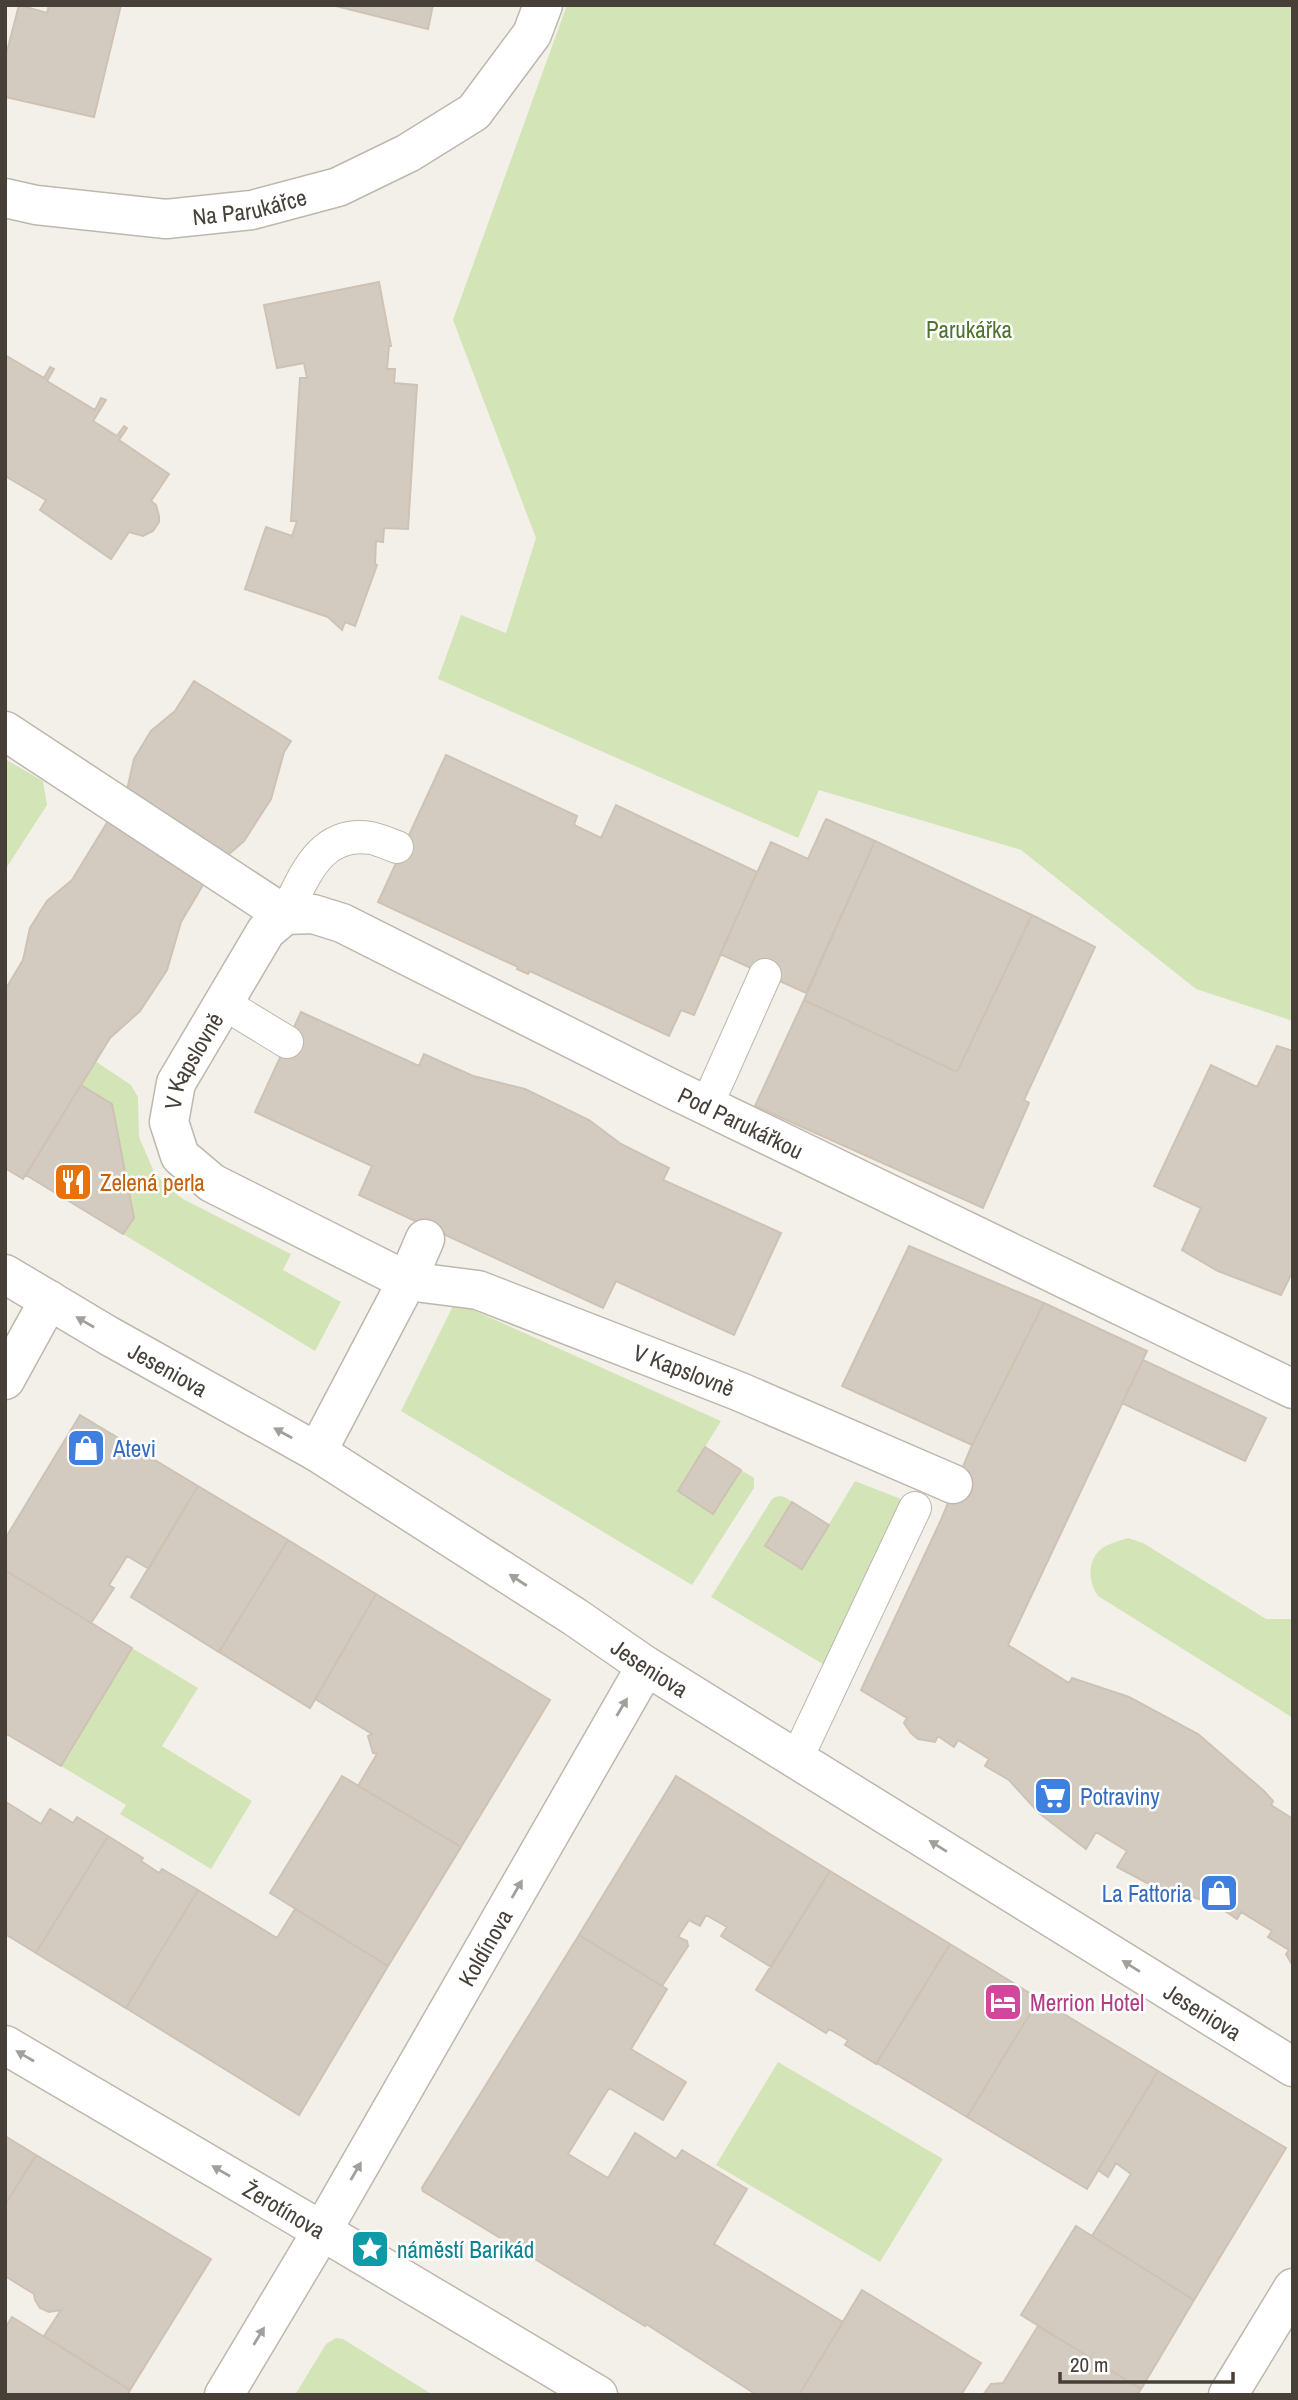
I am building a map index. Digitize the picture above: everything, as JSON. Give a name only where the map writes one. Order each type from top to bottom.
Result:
[{"type":"street","name":"Na Parukářce","points":[[5,198],[36,205],[166,219],[252,210],[338,187],[408,153],[474,112],[532,34],[543,5]]},
{"type":"street","points":[[5,731],[285,915],[266,931],[223,1003]]},
{"type":"street","name":"Pod Parukářkou","points":[[285,915],[313,914],[342,922],[707,1105],[1293,1389]]},
{"type":"street","name":"V Kapslovně","points":[[223,1003],[176,1083],[169,1122],[180,1156],[212,1183],[407,1281],[478,1290],[738,1391],[953,1484]]},
{"type":"street","points":[[317,1452],[407,1281],[425,1239]]},
{"type":"street","name":"Jeseniova","points":[[5,1274],[317,1452],[575,1617],[646,1666],[1293,2067]]},
{"type":"street","points":[[5,1380],[48,1300]]},
{"type":"street","name":"Koldínova","points":[[322,2231],[646,1666]]},
{"type":"street","name":"Žerotínova","points":[[5,2045],[598,2395]]},
{"type":"street","points":[[224,2395],[322,2231]]},
{"type":"street","points":[[1228,2395],[1293,2288]]},
{"type":"lane","points":[[285,915],[313,860],[329,846],[351,839],[371,838],[397,847]]},
{"type":"lane","points":[[707,1105],[765,975]]},
{"type":"lane","points":[[223,1003],[287,1042]]},
{"type":"lane","points":[[797,1758],[915,1508]]},
{"type":"green space","name":"Parukářka","points":[[567,5],[1293,5],[1293,1021],[1196,989],[1021,850],[819,790],[798,838],[438,679],[461,615],[506,633],[536,538],[453,320]]},
{"type":"green space","points":[[5,759],[43,781],[47,805],[5,870]]},
{"type":"green space","points":[[95,1061],[131,1085],[138,1097],[139,1137],[154,1172],[166,1186],[183,1199],[291,1254],[283,1270],[341,1302],[315,1351],[123,1234],[134,1218],[112,1104],[81,1085]]},
{"type":"green space","points":[[455,1302],[721,1421],[678,1491],[713,1513],[741,1470],[754,1478],[754,1488],[692,1585],[401,1411]]},
{"type":"green space","points":[[855,1481],[906,1501],[826,1666],[711,1597],[772,1499],[780,1496],[792,1502],[766,1546],[802,1569]]},
{"type":"green space","points":[[1128,1538],[1143,1543],[1266,1619],[1293,1619],[1293,1718],[1098,1596],[1090,1572],[1093,1559],[1104,1547]]},
{"type":"green space","points":[[132,1648],[198,1688],[162,1746],[252,1801],[211,1869],[120,1814],[126,1805],[61,1766]]},
{"type":"green space","points":[[778,2062],[943,2159],[880,2262],[716,2165]]},
{"type":"green space","points":[[336,2338],[343,2339],[433,2395],[295,2395],[326,2344]]},
{"type":"building","points":[[19,5],[47,13],[49,5],[121,5],[94,117],[5,97],[5,59]]},
{"type":"building","points":[[332,5],[433,5],[428,29]]},
{"type":"building","points":[[379,282],[391,346],[387,369],[395,369],[394,383],[417,385],[408,529],[384,528],[383,542],[376,541],[377,565],[355,626],[345,622],[342,630],[328,617],[245,589],[266,527],[292,536],[297,521],[291,521],[300,378],[307,378],[304,363],[277,368],[264,305]]},
{"type":"building","points":[[5,355],[44,378],[50,367],[54,369],[47,381],[95,410],[101,398],[106,400],[93,421],[117,436],[124,426],[127,428],[119,440],[169,474],[151,501],[156,505],[159,516],[159,522],[153,531],[143,536],[129,532],[111,559],[40,510],[46,500],[5,476]]},
{"type":"building","points":[[194,681],[291,741],[284,752],[271,799],[244,841],[213,868],[181,922],[167,970],[140,1011],[110,1038],[23,1179],[5,1168],[5,990],[23,960],[30,928],[47,901],[72,880],[127,790],[134,759],[151,731],[175,711]]},
{"type":"building","points":[[446,755],[577,816],[574,825],[601,838],[616,805],[757,872],[694,1015],[681,1010],[669,1036],[530,971],[528,974],[517,969],[518,967],[378,902]]},
{"type":"building","points":[[826,819],[875,841],[806,993],[720,954],[771,842],[808,859]]},
{"type":"building","points":[[875,841],[1032,915],[957,1072],[804,1000]]},
{"type":"building","points":[[1032,915],[1095,947],[1024,1100],[1029,1103],[983,1208],[755,1106],[804,1000],[957,1072]]},
{"type":"building","points":[[301,1012],[419,1066],[424,1054],[473,1076],[525,1089],[589,1120],[621,1144],[669,1168],[663,1180],[781,1233],[734,1335],[616,1281],[603,1308],[359,1195],[372,1166],[255,1112]]},
{"type":"building","points":[[1277,1046],[1293,1051],[1293,1271],[1281,1295],[1218,1271],[1182,1250],[1201,1208],[1154,1186],[1211,1065],[1257,1087]]},
{"type":"building","points":[[81,1085],[112,1104],[134,1218],[123,1234],[26,1175]]},
{"type":"building","points":[[909,1246],[1044,1303],[972,1445],[842,1386]]},
{"type":"building","points":[[1044,1303],[1147,1351],[1008,1645],[1069,1683],[1072,1678],[1129,1697],[1198,1734],[1264,1791],[1273,1801],[1271,1805],[1293,1819],[1293,1966],[1286,1954],[1289,1950],[1268,1937],[1272,1931],[1241,1912],[1237,1919],[1213,1903],[1151,1885],[1117,1867],[1127,1851],[1096,1832],[1086,1849],[1039,1813],[1009,1780],[985,1766],[989,1759],[958,1740],[954,1747],[938,1736],[935,1742],[918,1739],[904,1723],[907,1718],[861,1690],[941,1520],[972,1445]]},
{"type":"building","points":[[1143,1360],[1266,1418],[1245,1461],[1122,1403]]},
{"type":"building","points":[[80,1415],[198,1486],[149,1569],[127,1556],[109,1585],[114,1588],[91,1623],[5,1570],[5,1539]]},
{"type":"building","points":[[705,1447],[741,1470],[713,1514],[678,1491]]},
{"type":"building","points":[[198,1486],[288,1540],[219,1652],[131,1597]]},
{"type":"building","points":[[792,1502],[829,1525],[802,1569],[765,1546]]},
{"type":"building","points":[[288,1540],[376,1594],[310,1708],[219,1652]]},
{"type":"building","points":[[5,1570],[132,1648],[61,1766],[5,1733]]},
{"type":"building","points":[[376,1594],[550,1700],[461,1847],[358,1786],[377,1754],[373,1753],[368,1736],[372,1734],[315,1699]]},
{"type":"building","points":[[342,1776],[461,1847],[388,1966],[270,1893]]},
{"type":"building","points":[[676,1776],[830,1871],[771,1967],[721,1936],[727,1927],[706,1915],[700,1926],[689,1920],[678,1937],[687,1941],[688,1946],[662,1986],[579,1935]]},
{"type":"building","points":[[6,1802],[41,1824],[50,1809],[73,1823],[77,1817],[108,1836],[36,1953],[5,1934]]},
{"type":"building","points":[[108,1836],[143,1858],[141,1861],[159,1873],[162,1869],[198,1890],[126,2008],[36,1953]]},
{"type":"building","points":[[830,1871],[950,1944],[876,2064],[845,2045],[848,2040],[829,2029],[826,2033],[756,1990]]},
{"type":"building","points":[[198,1890],[277,1938],[295,1909],[388,1966],[299,2115],[126,2008]]},
{"type":"building","points":[[579,1935],[667,1989],[631,2049],[686,2082],[663,2120],[609,2088],[568,2154],[608,2178],[635,2133],[676,2159],[682,2150],[747,2189],[714,2244],[843,2322],[799,2395],[757,2395],[646,2324],[645,2326],[423,2191],[422,2188]]},
{"type":"building","points":[[950,1944],[1039,1999],[967,2117],[877,2063]]},
{"type":"building","points":[[1039,1999],[1158,2071],[1087,2189],[967,2117]]},
{"type":"building","points":[[1158,2071],[1286,2148],[1194,2300],[1092,2236],[1131,2174],[1116,2163],[1108,2177],[1098,2170]]},
{"type":"building","points":[[5,2136],[36,2155],[5,2205]]},
{"type":"building","points":[[36,2155],[211,2259],[130,2390],[44,2336],[61,2310],[49,2312],[40,2308],[34,2294],[5,2276],[5,2205]]},
{"type":"building","points":[[1076,2226],[1194,2300],[1141,2389],[1021,2315]]},
{"type":"building","points":[[862,2290],[981,2363],[961,2395],[799,2395]]},
{"type":"building","points":[[12,2317],[130,2390],[128,2395],[5,2395],[5,2328]]},
{"type":"building","points":[[1038,2326],[1141,2389],[1137,2395],[983,2395],[991,2384],[1003,2383]]},
{"type":"place","name":"Zelená perla","points":[[73,1182]]},
{"type":"place","name":"Atevi","points":[[86,1448]]},
{"type":"place","name":"Potraviny","points":[[1053,1796]]},
{"type":"place","name":"La Fattoria","points":[[1219,1893]]},
{"type":"place","name":"Merrion Hotel","points":[[1003,2002]]},
{"type":"place","name":"náměstí Barikád","points":[[370,2249]]}]
